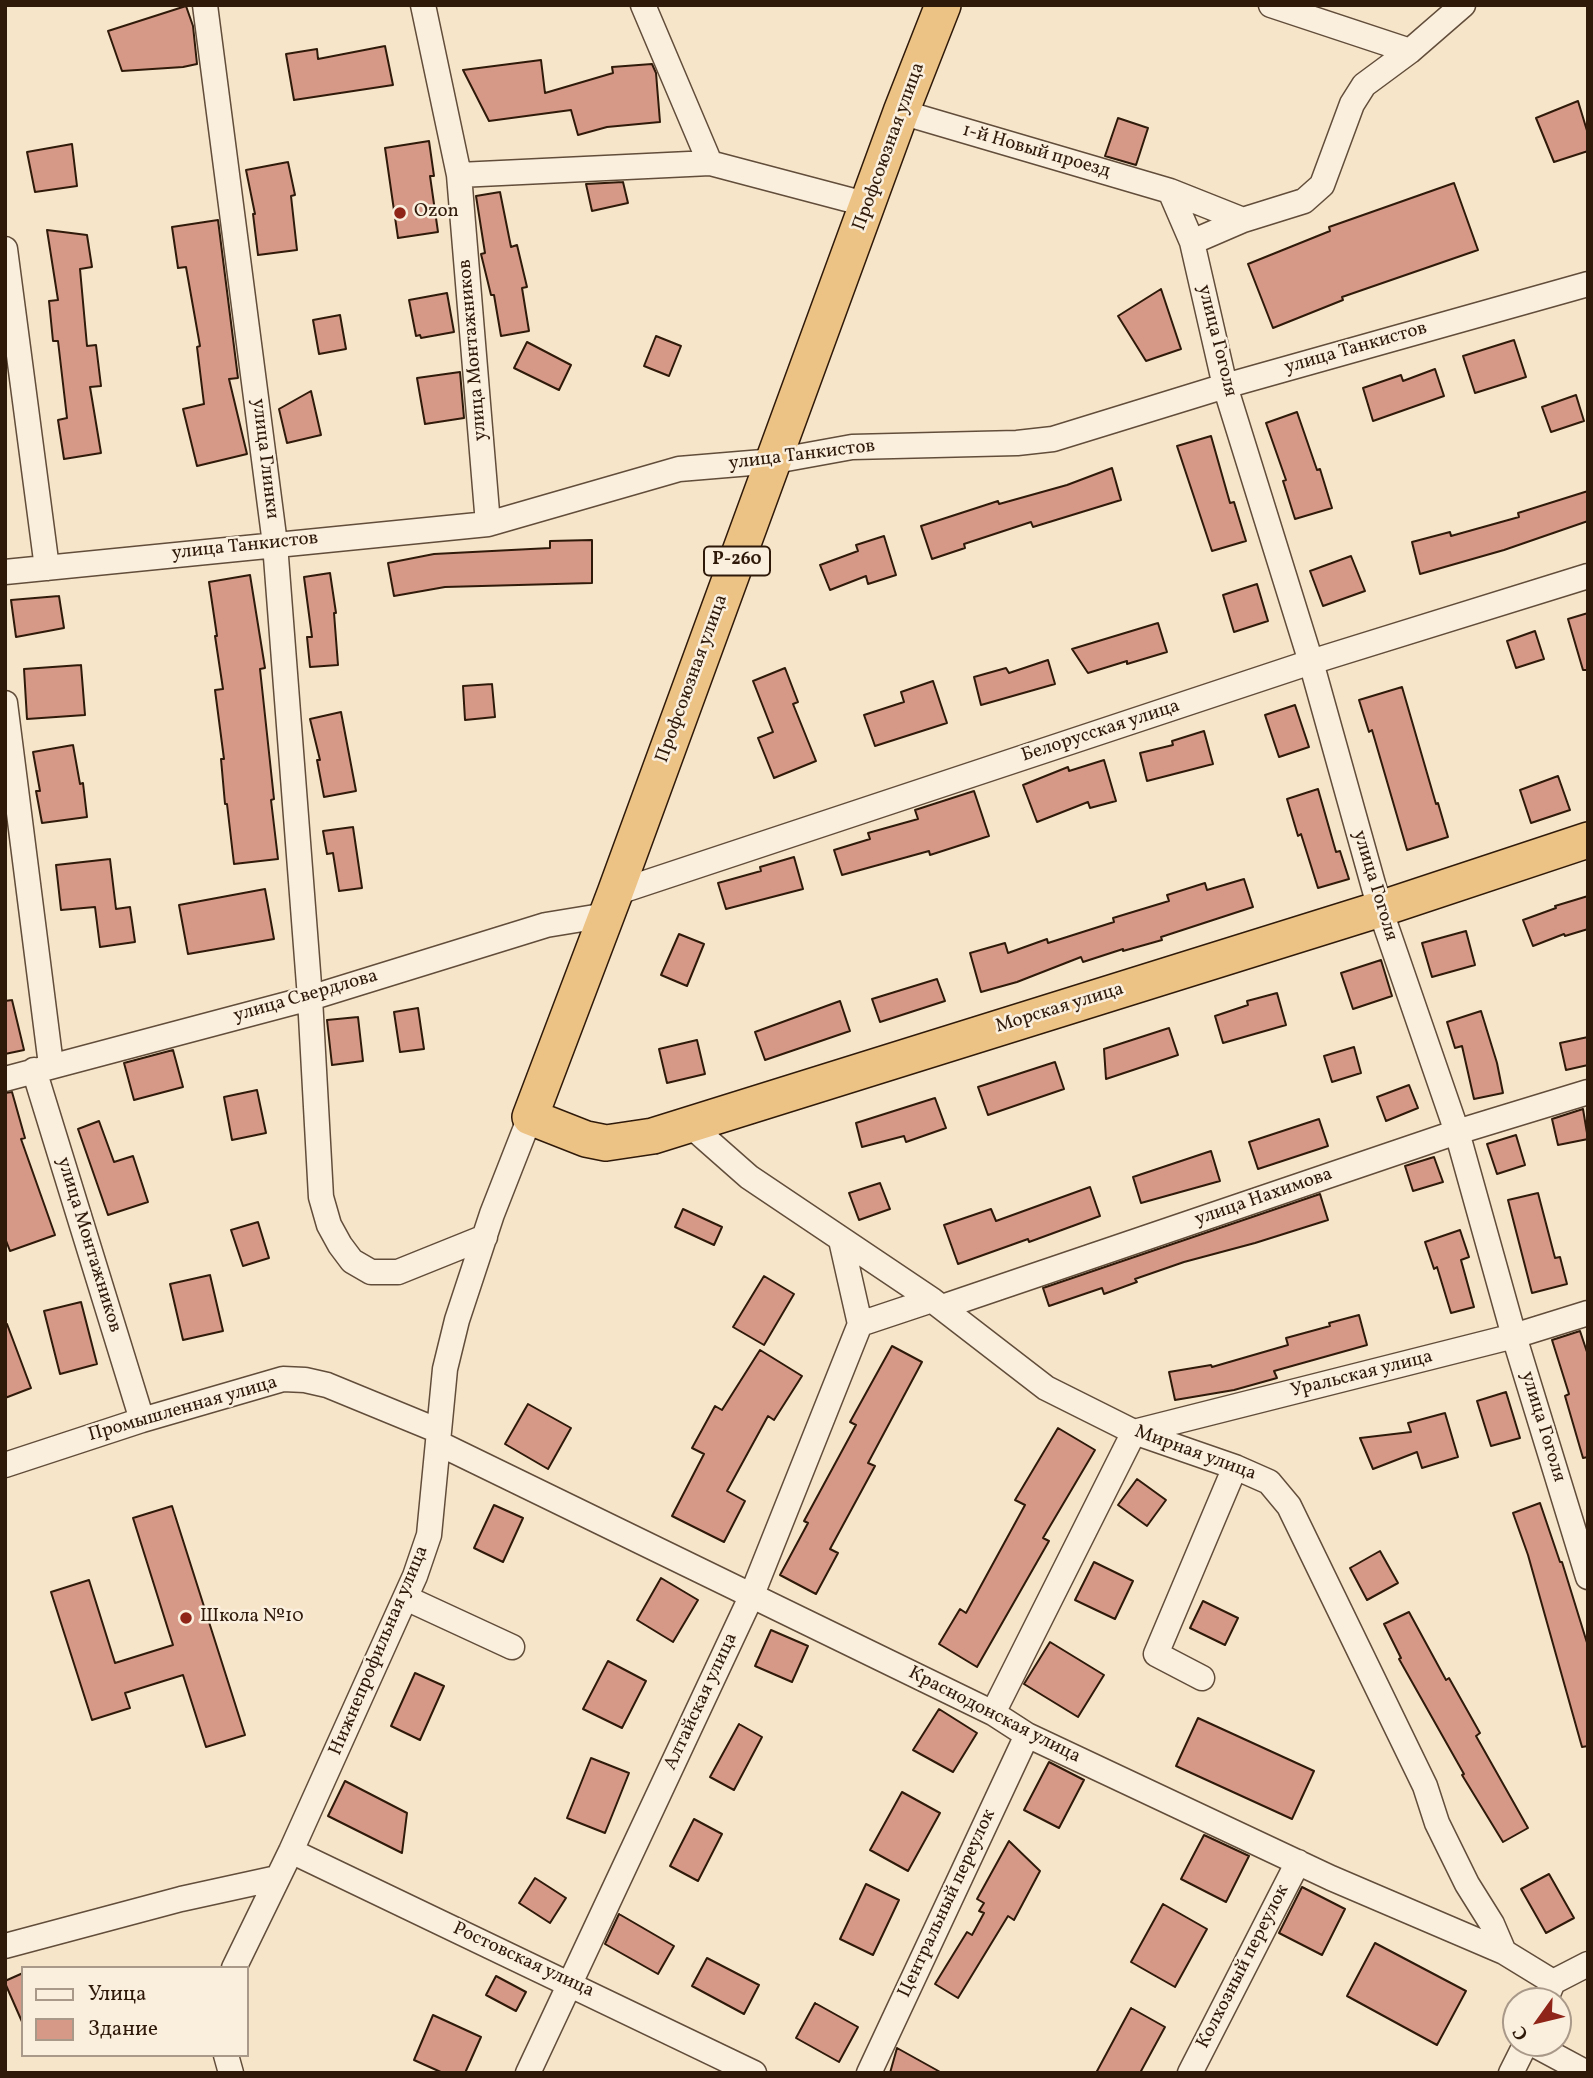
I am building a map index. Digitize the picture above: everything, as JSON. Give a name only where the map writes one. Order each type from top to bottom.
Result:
[{"type":"highway","name":"Профсоюзная улица","points":[[530,1117],[775,461],[901,112],[943,5]]},
{"type":"highway","name":"Морская улица","points":[[530,1117],[586,1139],[606,1143],[653,1136],[1380,909],[1588,839]]},
{"type":"street","name":"улица Глинки","points":[[205,5],[275,544],[310,998],[321,1197],[329,1225],[340,1245],[352,1261],[371,1272],[398,1272],[485,1237]]},
{"type":"street","name":"улица Монтажников","points":[[423,5],[459,176],[488,524]]},
{"type":"street","points":[[643,5],[710,163]]},
{"type":"street","points":[[1271,5],[1410,51]]},
{"type":"street","points":[[1192,242],[1243,220],[1304,201],[1322,185],[1352,104],[1364,85],[1410,51],[1463,5]]},
{"type":"street","name":"1-й Новый проезд","points":[[901,112],[1170,191],[1243,220]]},
{"type":"street","points":[[459,176],[710,163],[869,205]]},
{"type":"street","name":"улица Гоголя","points":[[1170,191],[1192,242],[1225,386],[1311,662],[1380,909],[1457,1132],[1514,1336],[1580,1523],[1588,1577]]},
{"type":"street","points":[[5,249],[47,568]]},
{"type":"street","name":"улица Танкистов","points":[[5,572],[488,524],[679,469],[775,461],[852,447],[1017,443],[1053,439],[1225,386],[1588,284]]},
{"type":"street","name":"Белорусская улица","points":[[611,904],[1311,662],[1588,576]]},
{"type":"street","name":"улица Монтажников","points":[[5,703],[43,1068],[142,1420]]},
{"type":"street","name":"улица Свердлова","points":[[5,1079],[310,998],[611,904]]},
{"type":"street","name":"улица Нахимова","points":[[860,1324],[937,1303],[1457,1132],[1588,1092]]},
{"type":"street","name":"Нижнепрофильная улица","points":[[235,1966],[291,1852],[406,1598],[429,1535],[445,1369],[457,1320],[530,1117]]},
{"type":"street","name":"Мирная улица","points":[[690,1125],[749,1177],[937,1303],[1046,1388],[1134,1432],[1235,1466],[1269,1482],[1289,1506],[1425,1786],[1437,1823],[1467,1884],[1492,1924],[1504,1952]]},
{"type":"street","points":[[841,1240],[860,1324]]},
{"type":"street","name":"Уральская улица","points":[[1134,1432],[1514,1336],[1588,1314]]},
{"type":"street","name":"Алтайская улица","points":[[528,2073],[751,1597],[860,1324]]},
{"type":"street","name":"Промышленная улица","points":[[5,1465],[142,1420],[284,1379],[327,1385],[439,1437]]},
{"type":"street","points":[[993,1713],[1134,1432]]},
{"type":"street","name":"Краснодонская улица","points":[[439,1437],[751,1597],[993,1713],[1027,1735],[1298,1861],[1504,1952],[1543,1987]]},
{"type":"street","points":[[1202,1678],[1156,1654],[1235,1466]]},
{"type":"street","points":[[406,1598],[512,1647]]},
{"type":"street","name":"Центральный переулок","points":[[869,2073],[1027,1735]]},
{"type":"street","name":"Ростовская улица","points":[[291,1852],[754,2073]]},
{"type":"street","name":"Колхозный переулок","points":[[1190,2073],[1298,1861]]},
{"type":"street","points":[[5,1946],[181,1899],[276,1878]]},
{"type":"street","points":[[1556,1987],[1588,1964]]},
{"type":"street","points":[[1511,2073],[1521,2057]]},
{"type":"street","points":[[1556,2057],[1587,2073]]},
{"type":"building","points":[[186,6],[193,26],[197,64],[122,71],[108,31]]},
{"type":"building","points":[[385,46],[393,85],[294,100],[286,54],[317,49],[318,59]]},
{"type":"building","points":[[541,60],[545,93],[613,73],[612,67],[652,64],[656,73],[660,122],[607,127],[578,135],[571,110],[489,121],[463,70]]},
{"type":"building","points":[[1578,101],[1588,134],[1588,151],[1554,162],[1536,118]]},
{"type":"building","points":[[1118,118],[1148,128],[1136,165],[1105,156]]},
{"type":"building","points":[[429,141],[434,176],[430,176],[438,232],[398,238],[385,148]]},
{"type":"building","points":[[72,144],[77,186],[35,192],[27,152]]},
{"type":"building","points":[[288,162],[295,195],[291,196],[297,250],[258,255],[255,214],[246,170]]},
{"type":"building","points":[[623,182],[628,203],[592,211],[586,184]]},
{"type":"building","points":[[1454,183],[1478,250],[1342,297],[1343,300],[1273,328],[1248,264],[1330,231],[1329,227]]},
{"type":"building","points":[[500,192],[511,247],[517,245],[527,287],[522,288],[529,331],[501,336],[494,295],[491,295],[481,254],[485,253],[476,196]]},
{"type":"building","points":[[218,220],[238,378],[229,379],[247,454],[197,466],[183,409],[204,404],[197,347],[200,346],[186,267],[178,268],[172,227]]},
{"type":"building","points":[[47,230],[87,235],[92,267],[80,269],[87,346],[96,345],[101,386],[90,387],[101,453],[64,459],[58,420],[67,418],[58,341],[53,341],[49,301],[58,300]]},
{"type":"building","points":[[1161,289],[1181,349],[1146,361],[1118,316]]},
{"type":"building","points":[[447,293],[454,332],[421,338],[420,335],[416,336],[409,300]]},
{"type":"building","points":[[340,315],[346,349],[319,354],[313,320]]},
{"type":"building","points":[[656,336],[681,346],[669,376],[644,366]]},
{"type":"building","points":[[1514,340],[1526,377],[1475,393],[1463,356]]},
{"type":"building","points":[[527,342],[571,365],[559,390],[514,368]]},
{"type":"building","points":[[1435,369],[1444,396],[1373,421],[1363,388],[1401,375],[1403,381]]},
{"type":"building","points":[[460,372],[464,418],[425,424],[417,378]]},
{"type":"building","points":[[311,391],[321,435],[287,443],[279,409]]},
{"type":"building","points":[[1576,395],[1584,421],[1551,432],[1542,407]]},
{"type":"building","points":[[1297,412],[1332,508],[1295,519],[1283,481],[1286,480],[1266,423]]},
{"type":"building","points":[[1211,436],[1230,503],[1234,502],[1246,541],[1212,551],[1177,446]]},
{"type":"building","points":[[1112,468],[1121,500],[1033,527],[1031,522],[964,544],[965,548],[932,559],[921,526],[998,501],[999,504],[1067,485]]},
{"type":"building","points":[[1588,491],[1588,521],[1504,550],[1420,574],[1412,542],[1450,532],[1451,536],[1519,517],[1518,513]]},
{"type":"building","points":[[884,536],[896,575],[868,584],[866,576],[830,590],[820,565],[858,551],[856,545]]},
{"type":"building","points":[[592,540],[592,583],[445,587],[394,596],[388,563],[434,554],[550,548],[550,541]]},
{"type":"building","points":[[1351,556],[1365,591],[1323,606],[1310,571]]},
{"type":"building","points":[[330,573],[336,613],[338,665],[310,667],[307,637],[312,637],[304,577]]},
{"type":"building","points":[[250,575],[265,668],[260,669],[278,859],[234,864],[225,804],[221,759],[224,759],[215,690],[223,689],[209,582]]},
{"type":"building","points":[[1257,584],[1268,621],[1234,632],[1223,595]]},
{"type":"building","points":[[59,596],[64,628],[16,637],[11,600]]},
{"type":"building","points":[[1588,613],[1588,670],[1583,670],[1568,619]]},
{"type":"building","points":[[1158,623],[1167,652],[1088,673],[1072,649]]},
{"type":"building","points":[[1535,631],[1544,659],[1516,668],[1507,641]]},
{"type":"building","points":[[1048,660],[1055,684],[981,705],[974,677],[1006,668],[1009,673]]},
{"type":"building","points":[[81,665],[85,715],[27,719],[24,669]]},
{"type":"building","points":[[785,668],[798,702],[793,704],[816,761],[774,778],[758,738],[773,732],[753,681]]},
{"type":"building","points":[[933,681],[947,723],[875,746],[864,715],[904,702],[901,692]]},
{"type":"building","points":[[492,684],[495,717],[465,720],[463,686]]},
{"type":"building","points":[[1402,687],[1448,837],[1407,850],[1372,730],[1369,732],[1359,700]]},
{"type":"building","points":[[1295,705],[1309,747],[1279,757],[1265,715]]},
{"type":"building","points":[[341,712],[356,791],[324,797],[317,760],[320,760],[310,719]]},
{"type":"building","points":[[1204,731],[1213,764],[1147,781],[1140,753],[1173,745],[1172,741]]},
{"type":"building","points":[[73,745],[80,784],[83,783],[87,817],[42,823],[33,752]]},
{"type":"building","points":[[1104,760],[1116,801],[1090,808],[1088,802],[1037,822],[1023,785],[1068,767],[1069,771]]},
{"type":"building","points":[[1558,776],[1570,810],[1531,823],[1520,790]]},
{"type":"building","points":[[1318,789],[1336,852],[1340,851],[1349,879],[1318,888],[1287,799]]},
{"type":"building","points":[[974,791],[989,836],[930,855],[929,851],[842,875],[834,850],[870,839],[868,833],[918,819],[915,810]]},
{"type":"building","points":[[353,827],[362,888],[339,891],[333,853],[327,854],[323,831]]},
{"type":"building","points":[[794,857],[803,889],[726,909],[718,883],[761,871],[760,867]]},
{"type":"building","points":[[110,859],[116,909],[130,907],[135,942],[100,947],[95,907],[61,910],[56,865]]},
{"type":"building","points":[[1244,879],[1253,907],[1161,937],[1162,940],[1083,962],[1081,957],[1017,982],[981,992],[970,953],[1005,943],[1008,953],[1047,939],[1048,943],[1114,922],[1113,918],[1169,901],[1167,895],[1205,883],[1207,890]]},
{"type":"building","points":[[265,889],[274,939],[188,954],[179,905]]},
{"type":"building","points":[[1588,896],[1588,929],[1565,936],[1564,934],[1533,946],[1523,920]]},
{"type":"building","points":[[1466,931],[1475,965],[1432,977],[1422,943]]},
{"type":"building","points":[[679,934],[704,944],[687,986],[661,975]]},
{"type":"building","points":[[1381,960],[1392,996],[1353,1009],[1341,973]]},
{"type":"building","points":[[937,979],[945,1001],[880,1022],[872,999]]},
{"type":"building","points":[[1277,993],[1286,1025],[1223,1043],[1215,1016],[1248,1005],[1247,1001]]},
{"type":"building","points":[[12,1000],[24,1050],[5,1054],[5,1001]]},
{"type":"building","points":[[840,1001],[850,1031],[765,1060],[755,1032]]},
{"type":"building","points":[[418,1008],[424,1049],[400,1052],[394,1012]]},
{"type":"building","points":[[1481,1011],[1503,1093],[1474,1099],[1462,1046],[1455,1048],[1447,1022]]},
{"type":"building","points":[[358,1017],[363,1061],[332,1065],[327,1020]]},
{"type":"building","points":[[1169,1028],[1178,1055],[1106,1079],[1104,1049]]},
{"type":"building","points":[[1588,1037],[1588,1065],[1566,1070],[1560,1043]]},
{"type":"building","points":[[697,1040],[705,1074],[667,1083],[659,1049]]},
{"type":"building","points":[[1354,1047],[1361,1073],[1332,1082],[1324,1056]]},
{"type":"building","points":[[173,1050],[183,1087],[134,1100],[124,1063]]},
{"type":"building","points":[[1055,1062],[1064,1089],[988,1115],[978,1087]]},
{"type":"building","points":[[1409,1085],[1418,1108],[1386,1121],[1377,1097]]},
{"type":"building","points":[[257,1090],[266,1133],[232,1140],[224,1097]]},
{"type":"building","points":[[12,1092],[25,1138],[21,1139],[55,1235],[10,1251],[5,1238],[5,1093]]},
{"type":"building","points":[[935,1098],[946,1128],[906,1142],[904,1136],[862,1147],[856,1123]]},
{"type":"building","points":[[1583,1109],[1588,1139],[1558,1145],[1552,1119]]},
{"type":"building","points":[[1319,1119],[1328,1146],[1258,1169],[1249,1142]]},
{"type":"building","points":[[99,1121],[114,1162],[133,1156],[148,1202],[108,1215],[78,1129]]},
{"type":"building","points":[[1516,1135],[1525,1165],[1497,1174],[1487,1144]]},
{"type":"building","points":[[1211,1151],[1220,1181],[1141,1203],[1133,1177]]},
{"type":"building","points":[[1434,1157],[1443,1182],[1413,1191],[1405,1166]]},
{"type":"building","points":[[880,1183],[890,1209],[859,1220],[849,1193]]},
{"type":"building","points":[[1090,1187],[1100,1216],[958,1264],[944,1225],[991,1209],[996,1221]]},
{"type":"building","points":[[1538,1193],[1555,1258],[1560,1257],[1567,1284],[1532,1293],[1508,1200]]},
{"type":"building","points":[[1320,1194],[1328,1220],[1184,1262],[1135,1279],[1137,1282],[1104,1294],[1102,1288],[1049,1306],[1043,1288]]},
{"type":"building","points":[[683,1209],[722,1227],[714,1245],[675,1227]]},
{"type":"building","points":[[258,1222],[269,1258],[243,1266],[231,1230]]},
{"type":"building","points":[[1460,1230],[1469,1257],[1461,1260],[1474,1307],[1451,1313],[1437,1267],[1434,1269],[1425,1242]]},
{"type":"building","points":[[210,1275],[223,1331],[183,1340],[170,1284]]},
{"type":"building","points":[[764,1276],[794,1294],[764,1345],[733,1327]]},
{"type":"building","points":[[81,1302],[97,1364],[60,1374],[44,1311]]},
{"type":"building","points":[[1359,1315],[1367,1345],[1274,1371],[1277,1378],[1234,1390],[1175,1400],[1169,1372],[1211,1365],[1212,1367],[1288,1345],[1286,1338]]},
{"type":"building","points":[[7,1324],[31,1388],[5,1398],[5,1325]]},
{"type":"building","points":[[1580,1331],[1588,1355],[1588,1457],[1583,1458],[1565,1396],[1569,1394],[1552,1340]]},
{"type":"building","points":[[892,1346],[922,1362],[868,1463],[875,1466],[830,1549],[838,1553],[816,1594],[780,1575],[808,1523],[804,1521],[856,1425],[850,1422]]},
{"type":"building","points":[[760,1350],[802,1376],[774,1420],[768,1416],[727,1491],[745,1501],[724,1542],[672,1516],[704,1454],[692,1448],[715,1406],[722,1410]]},
{"type":"building","points":[[1506,1392],[1520,1438],[1491,1446],[1477,1401]]},
{"type":"building","points":[[528,1404],[571,1428],[548,1469],[505,1444]]},
{"type":"building","points":[[1445,1413],[1458,1457],[1422,1468],[1417,1452],[1373,1469],[1360,1438],[1411,1432],[1408,1423]]},
{"type":"building","points":[[1058,1428],[1095,1450],[1043,1538],[1049,1541],[977,1667],[939,1644],[960,1609],[966,1613],[1025,1505],[1015,1500]]},
{"type":"building","points":[[1137,1479],[1166,1500],[1147,1526],[1118,1505]]},
{"type":"building","points":[[1540,1503],[1588,1646],[1588,1746],[1582,1747],[1528,1555],[1513,1513]]},
{"type":"building","points":[[494,1505],[523,1518],[503,1562],[474,1548]]},
{"type":"building","name":"Школа №10","points":[[172,1506],[245,1735],[206,1747],[183,1675],[125,1693],[130,1708],[92,1720],[51,1592],[89,1580],[115,1663],[173,1645],[133,1518]]},
{"type":"building","points":[[1380,1551],[1398,1583],[1367,1600],[1350,1568]]},
{"type":"building","points":[[1094,1562],[1133,1581],[1115,1619],[1075,1600]]},
{"type":"building","points":[[661,1578],[698,1600],[673,1642],[637,1620]]},
{"type":"building","points":[[1203,1601],[1238,1618],[1225,1645],[1190,1628]]},
{"type":"building","points":[[1409,1612],[1446,1680],[1449,1678],[1480,1733],[1476,1736],[1528,1828],[1503,1842],[1462,1775],[1464,1774],[1399,1659],[1401,1658],[1384,1624]]},
{"type":"building","points":[[771,1630],[808,1646],[792,1682],[755,1666]]},
{"type":"building","points":[[1050,1642],[1104,1675],[1078,1717],[1024,1684]]},
{"type":"building","points":[[608,1661],[646,1681],[622,1728],[583,1709]]},
{"type":"building","points":[[415,1673],[444,1686],[420,1740],[391,1726]]},
{"type":"building","points":[[939,1709],[977,1733],[953,1772],[913,1750]]},
{"type":"building","points":[[1198,1718],[1314,1771],[1292,1819],[1176,1766]]},
{"type":"building","points":[[739,1724],[762,1737],[734,1790],[710,1777]]},
{"type":"building","points":[[591,1758],[629,1773],[605,1833],[567,1818]]},
{"type":"building","points":[[1049,1762],[1084,1780],[1059,1828],[1024,1810]]},
{"type":"building","points":[[345,1781],[407,1813],[402,1853],[328,1816]]},
{"type":"building","points":[[902,1792],[940,1813],[908,1871],[870,1850]]},
{"type":"building","points":[[694,1819],[722,1834],[698,1881],[670,1866]]},
{"type":"building","points":[[1204,1835],[1249,1856],[1226,1902],[1181,1879]]},
{"type":"building","points":[[1009,1841],[1040,1871],[1014,1920],[1008,1916],[958,1998],[935,1984],[967,1932],[972,1935],[984,1913],[979,1911],[984,1903],[977,1899]]},
{"type":"building","points":[[1549,1874],[1574,1918],[1546,1933],[1521,1889]]},
{"type":"building","points":[[535,1878],[566,1898],[550,1923],[519,1903]]},
{"type":"building","points":[[866,1884],[899,1900],[873,1955],[840,1939]]},
{"type":"building","points":[[1302,1887],[1345,1909],[1322,1955],[1279,1933]]},
{"type":"building","points":[[1163,1904],[1207,1929],[1175,1987],[1131,1962]]},
{"type":"building","points":[[619,1914],[674,1946],[658,1974],[605,1944]]},
{"type":"building","points":[[1375,1943],[1466,1991],[1437,2045],[1347,1996]]},
{"type":"building","points":[[707,1958],[759,1985],[744,2014],[692,1986]]},
{"type":"building","points":[[21,1974],[21,2019],[5,1983]]},
{"type":"building","points":[[496,1976],[526,1992],[516,2011],[486,1995]]},
{"type":"building","points":[[815,2003],[858,2027],[839,2062],[796,2038]]},
{"type":"building","points":[[1131,2008],[1165,2027],[1140,2073],[1096,2073]]},
{"type":"building","points":[[433,2015],[481,2037],[465,2073],[443,2073],[414,2060]]},
{"type":"building","points":[[897,2048],[942,2073],[890,2073]]},
{"type":"place","name":"Ozon","points":[[400,213]]},
{"type":"place","name":"Школа №10","points":[[186,1618]]}]
